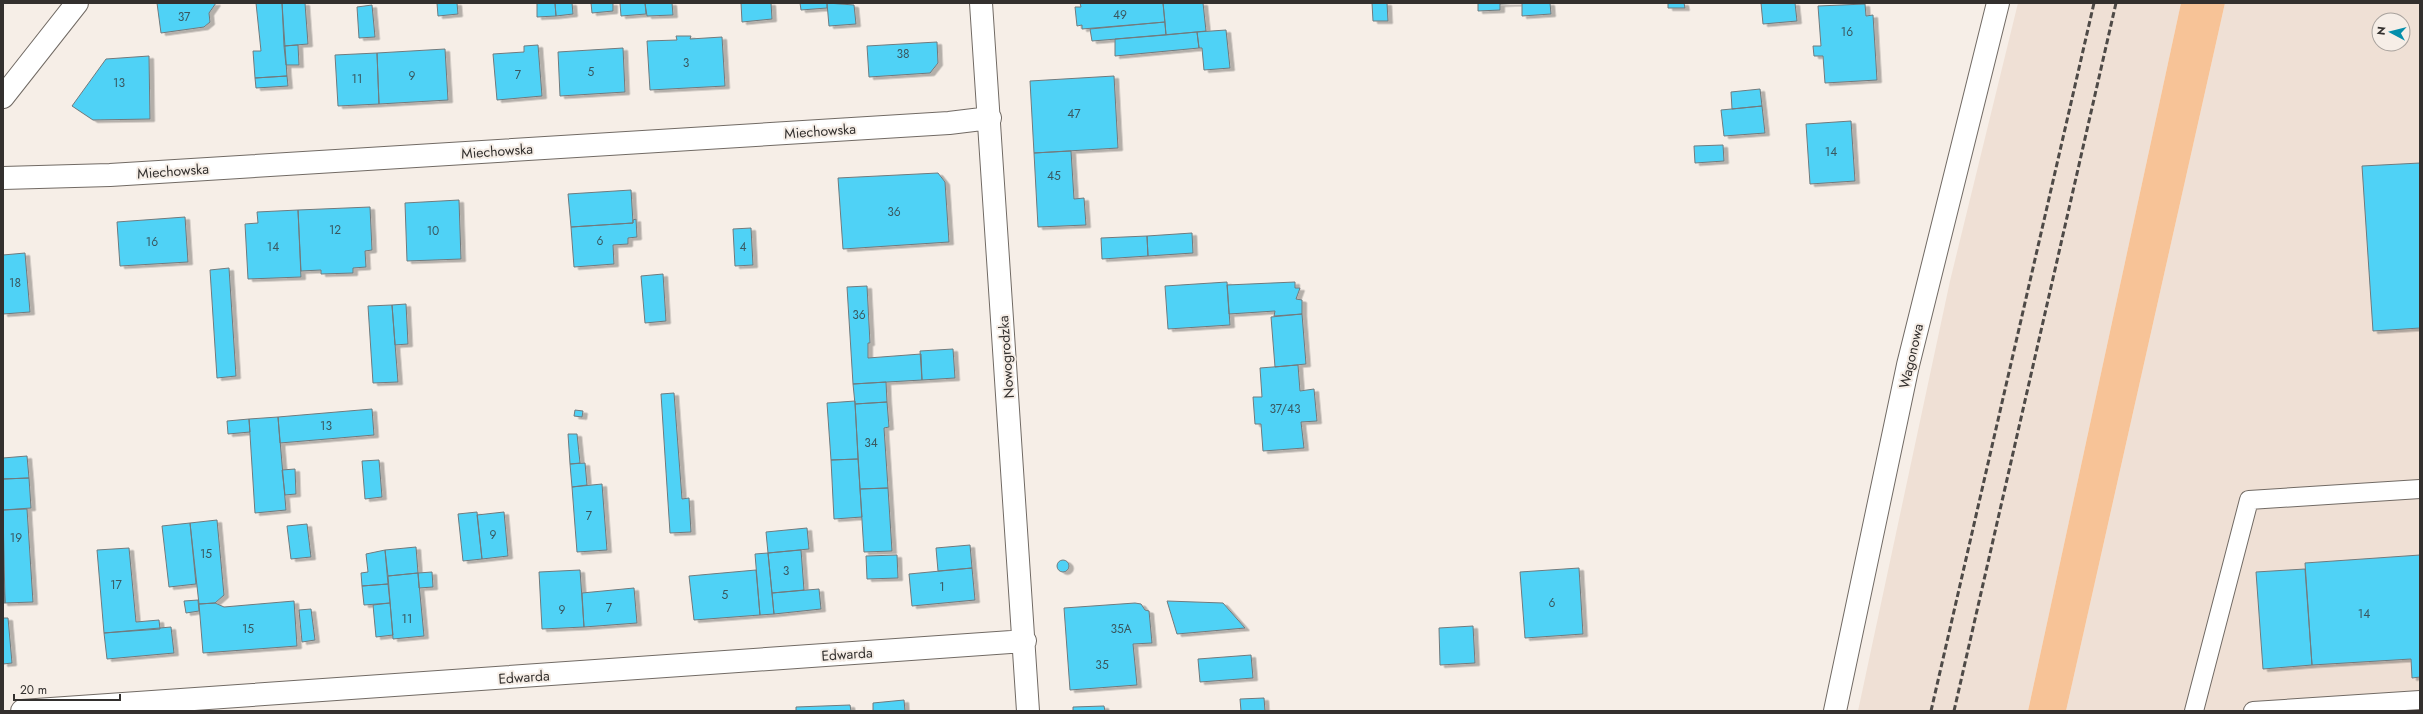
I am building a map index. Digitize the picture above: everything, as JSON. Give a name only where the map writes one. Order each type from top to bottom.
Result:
[{"type":"street","points":[[3,98],[77,3]]},
{"type":"street","name":"Nowogrodzka","points":[[981,3],[1025,641],[1028,711]]},
{"type":"street","name":"Wagonowa","points":[[1836,711],[1908,365],[1998,3]]},
{"type":"street","name":"Miechowska","points":[[3,178],[142,173],[949,123],[990,118]]},
{"type":"street","name":"Edwarda","points":[[22,711],[1025,641]]},
{"type":"lane","points":[[2194,711],[2249,500],[2420,489]]},
{"type":"lane","points":[[2253,711],[2420,700]]},
{"type":"shaded area","points":[[2018,3],[2181,3],[2028,711],[1858,711],[1950,281]]},
{"type":"shaded area","points":[[2181,3],[2225,3],[2066,711],[2028,711]]},
{"type":"shaded area","points":[[2225,3],[2420,3],[2420,711],[2066,711]]},
{"type":"building","points":[[157,3],[216,3],[209,13],[210,22],[204,27],[161,33]]},
{"type":"building","points":[[256,3],[282,3],[287,76],[255,78],[253,51],[261,51]]},
{"type":"building","points":[[282,3],[305,3],[308,44],[284,46]]},
{"type":"building","points":[[437,3],[457,3],[458,14],[438,16]]},
{"type":"building","points":[[537,3],[555,3],[556,16],[537,17]]},
{"type":"building","points":[[555,3],[572,3],[573,14],[556,16]]},
{"type":"building","points":[[591,3],[613,3],[613,11],[592,13]]},
{"type":"building","points":[[620,3],[645,3],[646,14],[621,16]]},
{"type":"building","points":[[645,3],[672,3],[673,15],[647,16]]},
{"type":"building","points":[[741,3],[771,3],[772,19],[742,22]]},
{"type":"building","points":[[800,3],[827,3],[827,8],[801,10]]},
{"type":"building","points":[[827,3],[854,5],[856,24],[829,26]]},
{"type":"building","points":[[1080,3],[1163,3],[1165,22],[1082,29],[1082,25],[1077,26],[1075,7],[1081,7]]},
{"type":"building","points":[[1163,3],[1203,3],[1206,31],[1166,35]]},
{"type":"building","points":[[1372,3],[1387,3],[1388,21],[1373,21]]},
{"type":"building","points":[[1478,3],[1522,3],[1500,4],[1500,10],[1478,11]]},
{"type":"building","points":[[1522,3],[1550,3],[1551,14],[1522,16]]},
{"type":"building","points":[[1668,3],[1684,3],[1685,8],[1668,8]]},
{"type":"building","points":[[1761,3],[1795,3],[1797,21],[1763,24]]},
{"type":"building","points":[[1865,4],[1866,16],[1873,15],[1877,80],[1825,83],[1823,56],[1814,56],[1813,46],[1821,46],[1818,6]]},
{"type":"building","points":[[372,5],[375,37],[359,38],[357,7]]},
{"type":"building","points":[[1165,22],[1166,35],[1092,41],[1090,29]]},
{"type":"building","points":[[1226,30],[1230,68],[1204,70],[1202,48],[1199,48],[1197,32]]},
{"type":"building","points":[[1197,32],[1199,48],[1115,56],[1115,39]]},
{"type":"building","points":[[676,36],[691,36],[690,39],[722,37],[725,86],[650,90],[647,41],[677,40]]},
{"type":"building","points":[[937,42],[938,63],[930,73],[869,77],[867,46]]},
{"type":"building","points":[[298,45],[299,65],[286,65],[284,46]]},
{"type":"building","points":[[538,45],[542,96],[497,100],[493,54],[524,52],[524,46]]},
{"type":"building","points":[[623,48],[625,92],[560,96],[558,52]]},
{"type":"building","points":[[445,49],[448,100],[379,104],[377,53]]},
{"type":"building","points":[[377,53],[379,104],[338,106],[335,55]]},
{"type":"building","points":[[149,56],[150,119],[93,120],[72,106],[106,59]]},
{"type":"building","points":[[287,76],[288,86],[256,88],[255,78]]},
{"type":"building","points":[[1114,76],[1118,148],[1034,153],[1030,81]]},
{"type":"building","points":[[1760,89],[1762,106],[1732,109],[1731,92]]},
{"type":"building","points":[[1762,106],[1765,133],[1724,136],[1721,110]]},
{"type":"building","points":[[1851,121],[1855,181],[1810,184],[1806,124]]},
{"type":"building","points":[[1723,145],[1724,161],[1695,163],[1694,146]]},
{"type":"building","points":[[1071,151],[1074,199],[1084,198],[1086,225],[1038,227],[1034,153]]},
{"type":"building","points":[[2420,163],[2420,328],[2373,331],[2362,166]]},
{"type":"building","points":[[938,173],[945,182],[949,242],[843,249],[838,178]]},
{"type":"building","points":[[631,190],[633,223],[571,227],[568,194]]},
{"type":"building","points":[[459,200],[461,259],[407,261],[405,203]]},
{"type":"building","points":[[370,207],[372,250],[365,251],[366,267],[353,268],[353,273],[321,274],[321,270],[301,271],[298,210]]},
{"type":"building","points":[[298,210],[301,277],[248,279],[245,224],[258,223],[257,212]]},
{"type":"building","points":[[185,217],[188,262],[120,266],[117,222]]},
{"type":"building","points":[[636,219],[637,237],[628,238],[628,244],[613,245],[614,264],[574,267],[571,227],[633,223],[633,220]]},
{"type":"building","points":[[751,228],[753,265],[735,266],[733,229]]},
{"type":"building","points":[[1192,233],[1193,253],[1148,256],[1147,236]]},
{"type":"building","points":[[1147,236],[1148,256],[1102,259],[1101,238]]},
{"type":"building","points":[[25,253],[30,312],[3,314],[3,255]]},
{"type":"building","points":[[229,268],[236,376],[217,378],[210,270]]},
{"type":"building","points":[[663,274],[666,321],[645,323],[641,276]]},
{"type":"building","points":[[1227,282],[1230,325],[1168,329],[1165,286]]},
{"type":"building","points":[[1295,282],[1295,288],[1300,288],[1296,299],[1302,300],[1302,314],[1274,316],[1275,311],[1229,314],[1227,285]]},
{"type":"building","points":[[867,286],[870,343],[868,343],[868,358],[921,354],[922,380],[853,384],[847,287]]},
{"type":"building","points":[[406,304],[408,344],[395,345],[392,305]]},
{"type":"building","points":[[392,305],[398,382],[373,383],[368,306]]},
{"type":"building","points":[[1302,314],[1306,364],[1275,367],[1271,317]]},
{"type":"building","points":[[953,349],[955,378],[922,380],[920,351]]},
{"type":"building","points":[[1298,365],[1300,391],[1314,389],[1317,421],[1301,422],[1304,448],[1263,451],[1261,424],[1255,424],[1253,397],[1262,397],[1260,368]]},
{"type":"building","points":[[886,382],[887,402],[855,404],[853,384]]},
{"type":"building","points":[[674,393],[682,499],[689,498],[691,532],[670,533],[661,394]]},
{"type":"building","points":[[855,401],[858,459],[831,460],[827,403]]},
{"type":"building","points":[[887,402],[889,427],[884,428],[888,488],[860,489],[855,404]]},
{"type":"building","points":[[372,409],[374,435],[280,443],[278,417]]},
{"type":"building","points":[[575,410],[583,411],[582,417],[574,416]]},
{"type":"building","points":[[278,417],[286,510],[255,513],[249,419]]},
{"type":"building","points":[[249,419],[250,432],[228,434],[227,421]]},
{"type":"building","points":[[568,434],[577,434],[580,463],[570,464]]},
{"type":"building","points":[[27,456],[29,478],[3,479],[3,458]]},
{"type":"building","points":[[858,459],[862,517],[834,519],[831,460]]},
{"type":"building","points":[[379,460],[382,497],[365,499],[362,461]]},
{"type":"building","points":[[585,463],[587,485],[572,487],[570,464]]},
{"type":"building","points":[[295,469],[296,494],[285,495],[282,470]]},
{"type":"building","points":[[29,478],[31,508],[3,510],[3,479]]},
{"type":"building","points":[[602,484],[607,550],[577,552],[572,487]]},
{"type":"building","points":[[888,488],[892,551],[864,552],[860,489]]},
{"type":"building","points":[[27,509],[33,602],[5,603],[3,510]]},
{"type":"building","points":[[477,512],[482,559],[463,561],[458,514]]},
{"type":"building","points":[[504,512],[508,556],[482,559],[477,515]]},
{"type":"building","points":[[217,520],[224,595],[215,603],[199,604],[190,523]]},
{"type":"building","points":[[190,523],[196,584],[169,587],[162,526]]},
{"type":"building","points":[[307,524],[311,557],[291,559],[287,526]]},
{"type":"building","points":[[807,528],[809,549],[768,553],[766,532]]},
{"type":"building","points":[[970,545],[972,568],[938,571],[936,548]]},
{"type":"building","points":[[416,547],[418,573],[388,576],[385,550]]},
{"type":"building","points":[[129,548],[136,622],[159,620],[160,629],[104,633],[97,550]]},
{"type":"building","points":[[385,550],[388,584],[362,586],[361,573],[368,572],[366,554]]},
{"type":"building","points":[[801,550],[804,590],[772,593],[768,553]]},
{"type":"building","points":[[768,553],[774,614],[760,615],[755,554]]},
{"type":"building","points":[[897,555],[898,578],[867,579],[866,556]]},
{"type":"building","points":[[2420,555],[2420,677],[2412,678],[2411,659],[2312,665],[2305,563]]},
{"type":"building","points":[[1063,560],[1067,562],[1069,566],[1067,570],[1063,572],[1059,570],[1057,566],[1059,562]]},
{"type":"building","points":[[3,566],[5,603],[3,603]]},
{"type":"building","points":[[972,568],[975,600],[912,606],[909,574]]},
{"type":"building","points":[[1579,568],[1583,634],[1525,638],[1520,572]]},
{"type":"building","points":[[2305,569],[2312,665],[2263,669],[2256,572]]},
{"type":"building","points":[[580,570],[584,627],[542,629],[539,572]]},
{"type":"building","points":[[756,570],[760,615],[694,620],[689,576]]},
{"type":"building","points":[[432,572],[433,587],[419,588],[418,573]]},
{"type":"building","points":[[418,573],[424,636],[393,639],[388,576]]},
{"type":"building","points":[[388,584],[390,603],[364,605],[362,586]]},
{"type":"building","points":[[634,588],[637,623],[584,627],[582,593]]},
{"type":"building","points":[[819,589],[821,609],[774,614],[772,593]]},
{"type":"building","points":[[198,600],[199,611],[186,613],[184,601]]},
{"type":"building","points":[[294,601],[297,646],[203,653],[199,604],[215,603],[224,607]]},
{"type":"building","points":[[1167,601],[1223,603],[1245,628],[1177,634]]},
{"type":"building","points":[[390,603],[393,635],[376,637],[373,605]]},
{"type":"building","points":[[1135,603],[1141,604],[1145,610],[1149,611],[1152,643],[1133,644],[1137,685],[1070,690],[1064,608]]},
{"type":"building","points":[[311,609],[315,640],[302,642],[299,610]]},
{"type":"building","points":[[3,618],[8,618],[12,663],[3,664]]},
{"type":"building","points":[[1473,626],[1475,663],[1440,665],[1439,628]]},
{"type":"building","points":[[171,627],[174,653],[107,659],[104,633]]},
{"type":"building","points":[[1251,655],[1253,678],[1200,682],[1198,659]]},
{"type":"building","points":[[1264,698],[1265,711],[1241,711],[1240,699]]},
{"type":"building","points":[[904,700],[905,711],[873,711],[873,703]]},
{"type":"building","points":[[850,705],[851,711],[796,711],[796,707]]},
{"type":"building","points":[[1104,706],[1105,711],[1073,711],[1073,707]]},
{"type":"railway","points":[[1931,711],[2094,3]]},
{"type":"railway","points":[[1954,711],[2116,3]]}]
